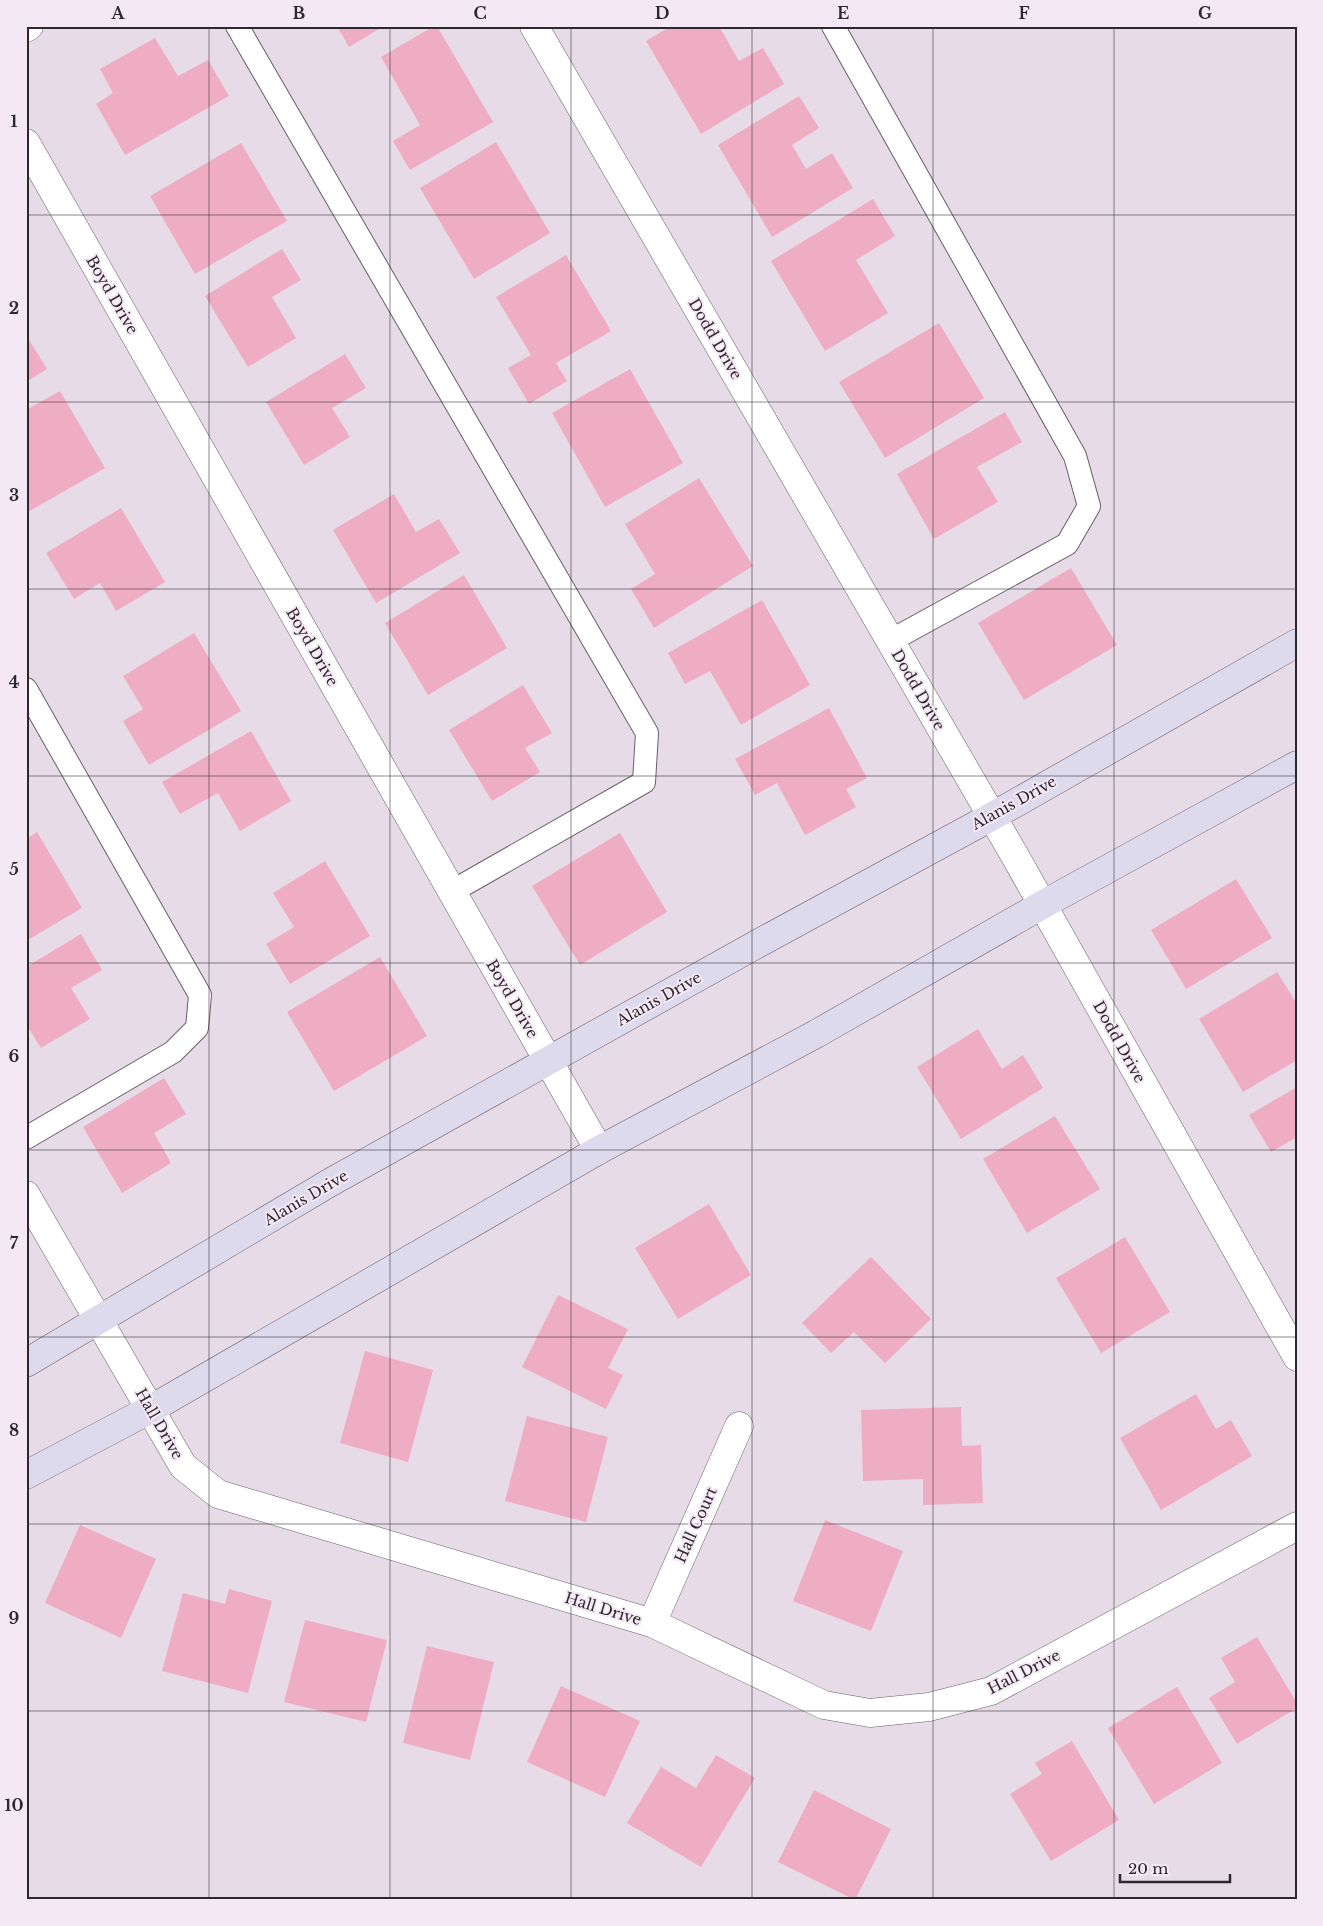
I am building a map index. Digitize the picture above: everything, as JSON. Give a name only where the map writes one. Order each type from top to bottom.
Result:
[{"type":"main road","name":"Alanis Drive","points":[[26,1363],[331,1182],[768,938],[991,817],[1297,643]]},
{"type":"main road","points":[[26,1476],[150,1409],[599,1150],[816,1034],[1042,905],[1297,765]]},
{"type":"street","name":"Dodd Drive","points":[[534,26],[1042,905],[1297,1357]]},
{"type":"street","name":"Boyd Drive","points":[[26,143],[599,1150]]},
{"type":"street","name":"Hall Drive","points":[[26,1195],[183,1466],[218,1494],[652,1624],[824,1705],[870,1713],[929,1707],[991,1692],[1297,1526]]},
{"type":"street","name":"Hall Court","points":[[652,1624],[740,1426]]},
{"type":"lane","points":[[237,26],[647,732],[644,782],[451,892]]},
{"type":"lane","points":[[833,26],[1075,456],[1089,506],[1067,544],[890,641]]},
{"type":"lane","points":[[26,690],[200,995],[197,1028],[173,1052],[26,1138]]},
{"type":"building","points":[[337,26],[384,26],[349,47]]},
{"type":"building","points":[[437,26],[493,122],[410,170],[393,141],[420,125],[381,57]]},
{"type":"building","points":[[671,26],[719,26],[739,61],[763,48],[784,84],[701,134],[646,41]]},
{"type":"building","points":[[155,38],[178,76],[208,60],[229,96],[125,155],[96,104],[113,93],[100,69]]},
{"type":"building","points":[[799,96],[819,128],[792,145],[806,169],[832,153],[853,188],[772,237],[718,145]]},
{"type":"building","points":[[496,142],[550,233],[474,279],[420,188]]},
{"type":"building","points":[[241,143],[287,221],[195,274],[150,196]]},
{"type":"building","points":[[873,199],[895,236],[856,260],[888,313],[825,351],[771,261]]},
{"type":"building","points":[[282,249],[301,280],[272,297],[296,338],[248,367],[205,296]]},
{"type":"building","points":[[566,255],[611,331],[556,363],[567,381],[529,404],[508,368],[531,355],[496,297]]},
{"type":"building","points":[[939,323],[984,398],[885,458],[839,382]]},
{"type":"building","points":[[26,335],[47,369],[26,382]]},
{"type":"building","points":[[345,354],[366,388],[332,408],[350,437],[304,465],[266,402]]},
{"type":"building","points":[[630,369],[683,463],[605,507],[552,413]]},
{"type":"building","points":[[60,391],[105,468],[26,513],[26,410]]},
{"type":"building","points":[[1005,412],[1022,442],[977,467],[998,502],[934,539],[897,474]]},
{"type":"building","points":[[699,478],[753,566],[654,628],[631,589],[655,574],[625,524]]},
{"type":"building","points":[[394,494],[416,532],[439,519],[460,553],[376,603],[333,530]]},
{"type":"building","points":[[121,508],[165,582],[116,611],[100,583],[74,599],[46,553]]},
{"type":"building","points":[[1071,568],[1117,645],[1024,700],[978,623]]},
{"type":"building","points":[[464,575],[507,648],[428,695],[385,623]]},
{"type":"building","points":[[762,600],[810,685],[741,725],[710,671],[685,684],[668,653]]},
{"type":"building","points":[[194,633],[241,711],[149,765],[123,721],[143,709],[123,676]]},
{"type":"building","points":[[523,685],[552,733],[525,748],[540,772],[492,801],[449,730]]},
{"type":"building","points":[[829,708],[867,778],[846,789],[856,807],[805,835],[777,783],[755,795],[735,759]]},
{"type":"building","points":[[251,731],[291,801],[240,831],[218,793],[180,814],[162,782]]},
{"type":"building","points":[[37,832],[82,908],[26,941],[26,839]]},
{"type":"building","points":[[620,833],[667,912],[580,965],[532,886]]},
{"type":"building","points":[[325,861],[370,936],[290,984],[266,944],[294,927],[273,893]]},
{"type":"building","points":[[1236,879],[1272,938],[1186,989],[1151,930]]},
{"type":"building","points":[[81,934],[102,970],[71,988],[90,1019],[41,1048],[26,1024],[26,967]]},
{"type":"building","points":[[380,957],[427,1036],[334,1091],[287,1012]]},
{"type":"building","points":[[1277,972],[1297,1004],[1297,1060],[1243,1092],[1199,1019]]},
{"type":"building","points":[[978,1029],[1002,1069],[1023,1055],[1043,1088],[961,1139],[917,1067]]},
{"type":"building","points":[[164,1078],[186,1114],[154,1133],[171,1163],[122,1193],[83,1127]]},
{"type":"building","points":[[1297,1087],[1297,1137],[1271,1152],[1249,1115]]},
{"type":"building","points":[[1055,1116],[1100,1189],[1027,1233],[983,1159]]},
{"type":"building","points":[[709,1204],[751,1275],[678,1319],[635,1248]]},
{"type":"building","points":[[1125,1237],[1170,1312],[1101,1353],[1056,1278]]},
{"type":"building","points":[[871,1257],[931,1319],[885,1363],[854,1332],[831,1353],[802,1323]]},
{"type":"building","points":[[558,1295],[628,1329],[608,1368],[623,1375],[606,1409],[522,1367]]},
{"type":"building","points":[[365,1351],[433,1370],[408,1462],[340,1443]]},
{"type":"building","points":[[1196,1394],[1216,1429],[1231,1420],[1252,1456],[1161,1510],[1120,1438]]},
{"type":"building","points":[[961,1407],[962,1446],[981,1445],[983,1503],[923,1505],[923,1479],[863,1481],[861,1410]]},
{"type":"building","points":[[527,1416],[608,1437],[586,1522],[505,1501]]},
{"type":"building","points":[[825,1520],[903,1551],[871,1631],[793,1601]]},
{"type":"building","points":[[80,1525],[156,1559],[121,1638],[45,1603]]},
{"type":"building","points":[[229,1589],[272,1601],[248,1693],[162,1671],[183,1593],[225,1604]]},
{"type":"building","points":[[305,1620],[387,1640],[366,1722],[284,1702]]},
{"type":"building","points":[[1257,1637],[1297,1703],[1297,1708],[1237,1744],[1209,1698],[1235,1682],[1221,1658]]},
{"type":"building","points":[[427,1646],[494,1662],[470,1760],[403,1743]]},
{"type":"building","points":[[561,1686],[640,1721],[605,1797],[527,1762]]},
{"type":"building","points":[[1177,1687],[1222,1763],[1154,1804],[1108,1728]]},
{"type":"building","points":[[1072,1741],[1119,1820],[1051,1861],[1010,1794],[1042,1774],[1035,1763]]},
{"type":"building","points":[[716,1755],[755,1778],[701,1867],[627,1823],[661,1767],[696,1788]]},
{"type":"building","points":[[814,1790],[891,1829],[855,1900],[778,1862]]}]
